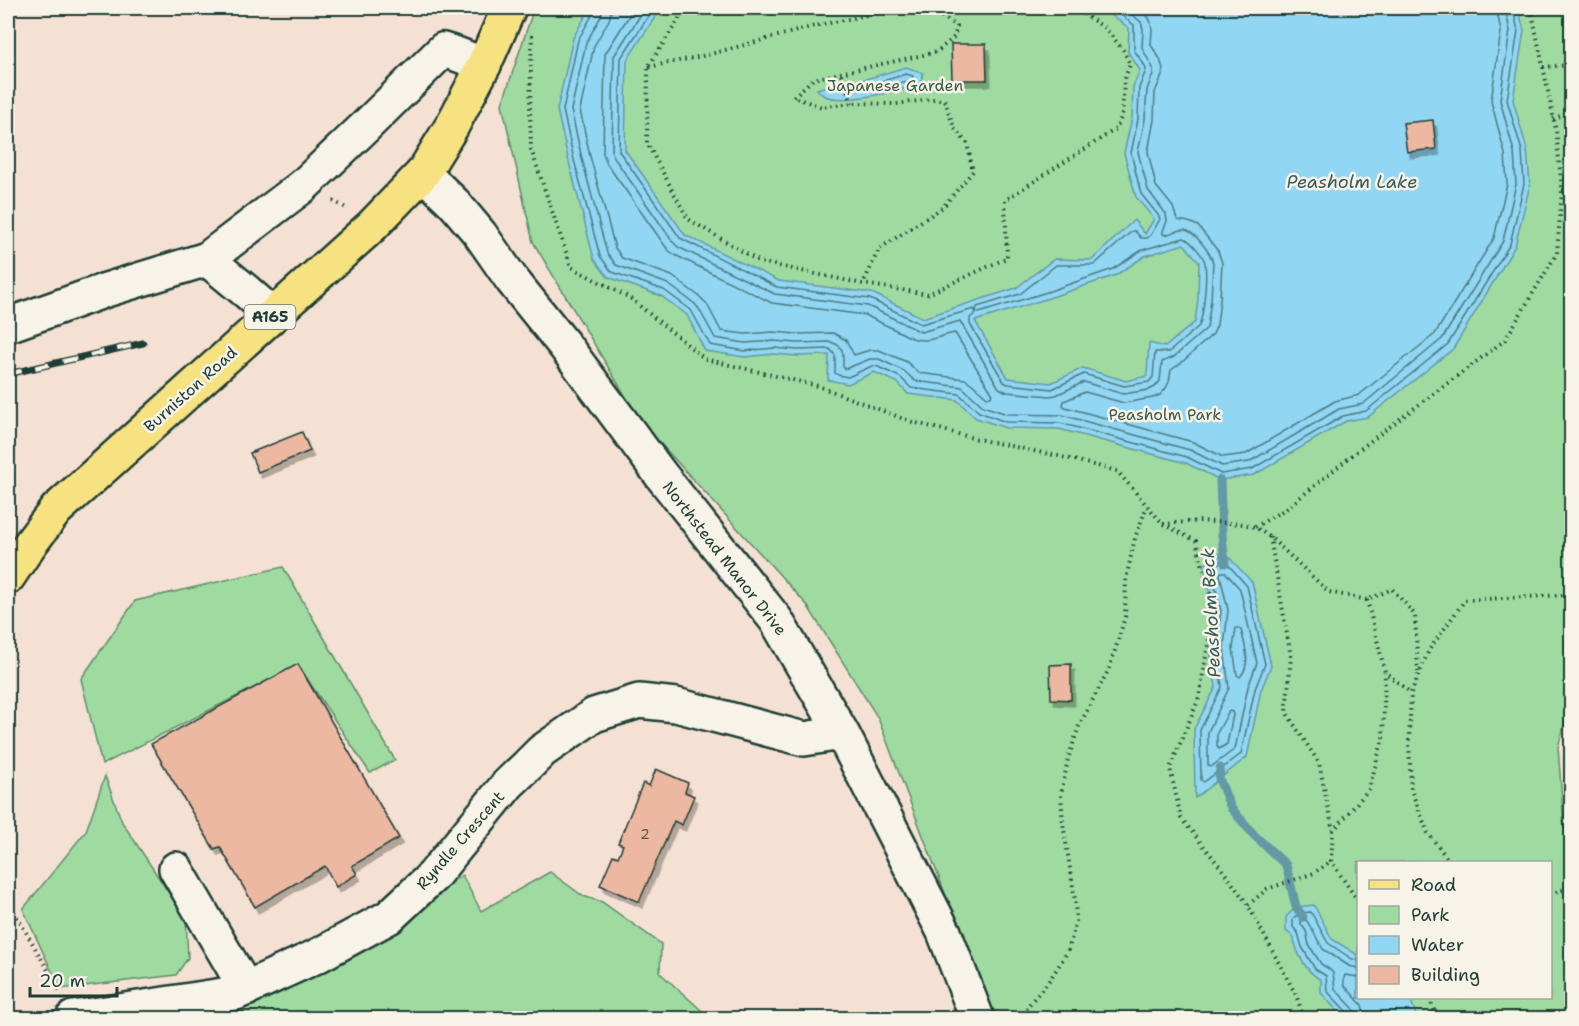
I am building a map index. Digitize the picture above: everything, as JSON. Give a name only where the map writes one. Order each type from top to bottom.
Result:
[{"type":"main road","name":"Burniston Road","points":[[8,577],[30,543],[56,510],[372,226],[423,173],[452,126],[511,18]]},
{"type":"street","points":[[8,326],[106,290],[207,259],[303,186],[443,50],[484,65]]},
{"type":"street","name":"Northstead Manor Drive","points":[[423,173],[454,203],[480,234],[512,280],[565,346],[661,475],[776,620],[842,733],[944,932],[977,1018]]},
{"type":"street","points":[[207,259],[273,315]]},
{"type":"street","points":[[8,304],[106,290]]},
{"type":"street","name":"Ryndle Crescent","points":[[75,1018],[236,993],[317,956],[389,917],[434,876],[515,778],[542,752],[594,715],[639,701],[676,705],[804,740],[842,733]]},
{"type":"street","points":[[176,869],[246,989]]},
{"type":"path","points":[[687,8],[648,67],[647,143],[688,219],[760,261],[863,284],[928,294],[1006,258],[1005,200],[1116,129],[1122,115],[1124,81],[1130,64],[1123,50],[1105,28],[1074,8]]},
{"type":"path","points":[[1255,527],[1287,508],[1356,452],[1505,340],[1557,253],[1562,189],[1553,119],[1531,8]]},
{"type":"path","points":[[648,67],[891,10],[938,14],[957,26],[954,37],[937,52],[813,79],[793,97],[822,107],[852,103],[896,104],[934,99],[945,101],[954,128],[967,143],[973,171],[943,207],[879,249],[863,284]]},
{"type":"path","points":[[511,18],[530,107],[531,149],[571,267],[630,298],[705,359],[818,386],[909,422],[1117,471],[1163,524],[1196,542],[1214,608],[1199,698],[1170,768],[1178,808],[1181,818],[1222,868],[1248,905],[1296,995],[1304,1018]]},
{"type":"path","points":[[1543,67],[1572,65]]},
{"type":"path","points":[[841,74],[852,103]]},
{"type":"path","points":[[1553,119],[1572,111]]},
{"type":"path","points":[[303,186],[344,206],[372,226]]},
{"type":"path","points":[[1562,189],[1572,191]]},
{"type":"path","points":[[1018,1018],[1051,978],[1068,951],[1076,921],[1076,900],[1063,823],[1062,795],[1068,759],[1079,726],[1109,669],[1117,644],[1125,617],[1126,579],[1135,538],[1147,506]]},
{"type":"path","points":[[1163,524],[1201,521],[1255,527],[1270,537],[1329,592],[1366,600],[1392,589],[1415,615],[1418,676]]},
{"type":"path","points":[[1270,537],[1291,657],[1286,711],[1319,763],[1333,831],[1331,861],[1357,898]]},
{"type":"path","points":[[1449,861],[1428,833],[1411,790],[1409,740],[1411,693],[1429,650],[1465,600],[1565,596],[1572,592]]},
{"type":"path","points":[[1333,831],[1369,789],[1383,738],[1385,672],[1366,600]]},
{"type":"path","points":[[1385,672],[1411,693]]},
{"type":"path","points":[[1248,905],[1267,889],[1314,873],[1331,861]]},
{"type":"path","points":[[1552,894],[1572,887]]},
{"type":"path","points":[[8,901],[75,1018]]},
{"type":"path","points":[[1429,999],[1436,1014],[1444,1018]]},
{"type":"green space","name":"Peasholm Park","points":[[534,8],[1571,8],[1572,700],[1558,747],[1564,827],[1571,848],[1571,1018],[996,1018],[969,956],[878,718],[807,605],[641,422],[533,242],[502,104]]},
{"type":"green space","points":[[283,567],[395,760],[370,773],[298,665],[102,765],[81,679],[135,601]]},
{"type":"green space","points":[[105,776],[122,822],[186,919],[188,958],[176,975],[60,989],[23,909],[86,831]]},
{"type":"green space","points":[[550,872],[583,896],[602,902],[661,944],[660,973],[710,1018],[129,1018],[323,969],[462,875],[481,911]]},
{"type":"water","name":"Peasholm Lake","points":[[590,8],[661,8],[627,60],[625,150],[685,235],[779,281],[872,293],[923,318],[1016,288],[1054,259],[1092,260],[1134,220],[1145,234],[1154,219],[1136,197],[1124,153],[1132,118],[1133,87],[1140,70],[1128,52],[1129,28],[1102,8],[1518,8],[1524,30],[1513,100],[1527,150],[1530,185],[1515,246],[1453,349],[1368,417],[1346,421],[1254,475],[1220,480],[1186,463],[1059,429],[1006,428],[976,418],[957,400],[908,394],[897,382],[874,372],[848,384],[828,380],[829,355],[774,354],[745,357],[705,351],[687,315],[661,296],[608,277],[594,259],[557,110],[573,38]],"holes":[[[1184,244],[1199,262],[1195,322],[1165,347],[1149,343],[1147,376],[1126,381],[1083,368],[1051,383],[1008,378],[975,321],[1116,275],[1145,256]]]},
{"type":"water","points":[[906,67],[923,73],[921,85],[871,96],[844,99],[823,95],[817,89],[834,84],[856,82]]},
{"type":"water","points":[[1224,552],[1252,582],[1271,666],[1261,690],[1247,757],[1195,798],[1194,729],[1216,687],[1210,648],[1215,612],[1204,565]]},
{"type":"water","points":[[1314,905],[1332,939],[1357,954],[1357,999],[1410,999],[1417,1018],[1344,1018],[1321,993],[1321,980],[1306,967],[1299,955],[1293,936],[1286,931],[1286,917],[1296,907]]},
{"type":"building","points":[[951,44],[986,44],[987,80],[952,80]]},
{"type":"building","points":[[1433,120],[1436,149],[1407,152],[1403,123]]},
{"type":"building","points":[[302,432],[310,451],[258,472],[250,453]]},
{"type":"building","points":[[298,664],[399,838],[352,866],[357,874],[336,887],[325,866],[255,907],[220,847],[214,849],[151,744]]},
{"type":"building","points":[[1071,664],[1071,700],[1051,699],[1050,665]]},
{"type":"building","points":[[656,769],[688,783],[685,792],[694,796],[682,825],[674,821],[639,902],[600,885],[613,855],[618,857],[623,845],[618,843],[643,783],[649,786]]},
{"type":"waterway","name":"Peasholm Beck","points":[[1220,480],[1225,563]]},
{"type":"waterway","name":"Peasholm Beck","points":[[1220,768],[1219,779],[1231,808],[1255,836],[1286,865],[1296,907],[1303,917]]},
{"type":"railway","points":[[8,374],[143,343]]},
{"type":"park label","name":"Japanese Garden","points":[[895,85]]}]
